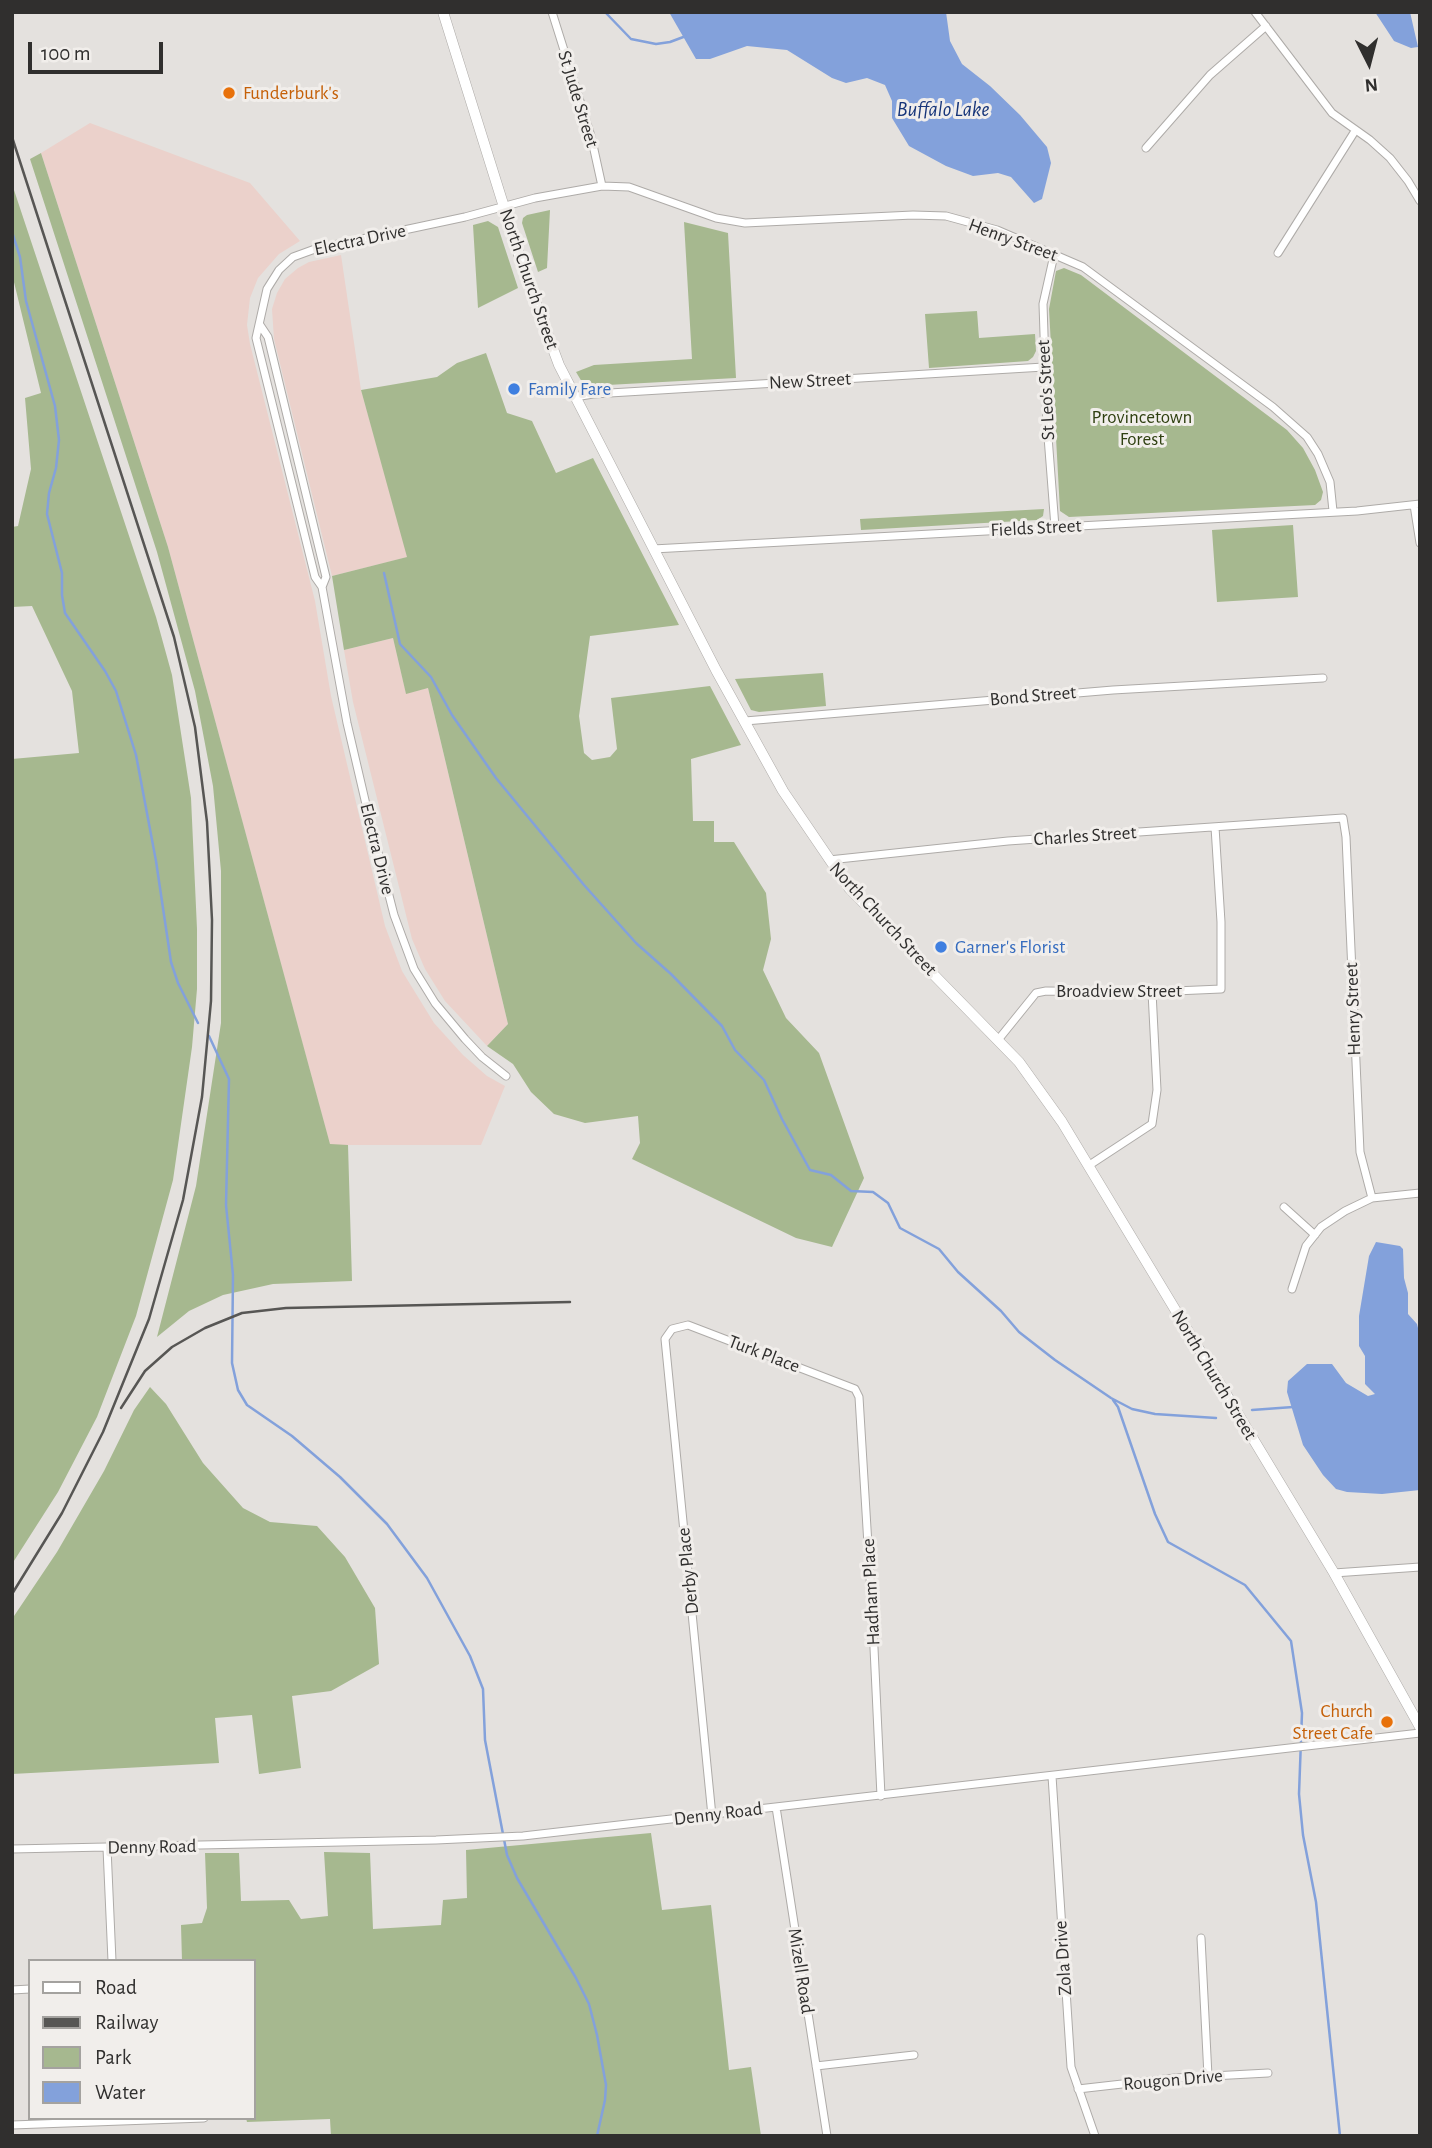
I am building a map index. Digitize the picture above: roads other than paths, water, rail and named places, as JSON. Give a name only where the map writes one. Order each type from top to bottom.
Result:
[{"type":"main road","name":"North Church Street","points":[[443,12],[503,206],[547,336],[575,397],[653,549],[783,791],[849,888],[1019,1062],[1046,1100],[1334,1573],[1420,1727]]},
{"type":"street","name":"St Jude Street","points":[[552,12],[591,136],[603,186]]},
{"type":"street","points":[[1255,12],[1332,113],[1370,140],[1390,159],[1420,201]]},
{"type":"street","points":[[1146,148],[1210,75],[1266,26]]},
{"type":"street","points":[[1278,253],[1355,131]]},
{"type":"street","name":"Henry Street","points":[[503,206],[603,186],[629,187],[716,218],[745,223],[913,215],[946,216],[996,230],[1083,267],[1273,407],[1307,437],[1318,454],[1330,482],[1333,511]]},
{"type":"street","name":"Electra Drive","points":[[503,206],[302,253],[279,270],[267,289],[260,310],[260,325],[256,338],[315,577],[322,587],[353,748],[394,915],[407,953],[425,988],[443,1014],[482,1057],[506,1076]]},
{"type":"street","name":"St Leo's Street","points":[[1054,255],[1043,298],[1044,367],[1055,527]]},
{"type":"street","name":"Electra Drive","points":[[260,325],[268,337],[326,577],[322,587]]},
{"type":"street","name":"New Street","points":[[575,397],[1044,367]]},
{"type":"street","points":[[1417,505],[1420,543]]},
{"type":"street","name":"Fields Street","points":[[653,549],[1417,505]]},
{"type":"street","name":"Bond Street","points":[[744,721],[1113,690],[1323,678]]},
{"type":"street","name":"Henry Street","points":[[1343,818],[1360,1152],[1372,1198]]},
{"type":"street","name":"Charles Street","points":[[828,860],[1008,841],[1343,818]]},
{"type":"street","name":"Broadview Street","points":[[998,1040],[1036,993],[1221,989],[1221,922],[1215,827]]},
{"type":"street","points":[[1088,1166],[1152,1124],[1157,1090],[1152,992]]},
{"type":"street","points":[[1292,1289],[1306,1246],[1321,1227],[1372,1198],[1420,1193]]},
{"type":"street","points":[[1284,1207],[1315,1235]]},
{"type":"street","name":"Turk Place","points":[[672,1329],[688,1325],[855,1389]]},
{"type":"street","name":"Derby Place","points":[[672,1329],[665,1339],[712,1816]]},
{"type":"street","name":"Hadham Place","points":[[855,1389],[859,1397],[881,1796]]},
{"type":"street","points":[[1334,1573],[1420,1567]]},
{"type":"street","name":"Denny Road","points":[[12,1849],[478,1839],[712,1816],[1420,1733]]},
{"type":"street","name":"Zola Drive","points":[[1052,1776],[1070,2055],[1077,2089],[1095,2136]]},
{"type":"street","name":"Mizell Road","points":[[776,1807],[827,2136]]},
{"type":"street","points":[[107,1848],[112,1959]]},
{"type":"street","points":[[1201,1938],[1208,2076]]},
{"type":"street","points":[[816,2066],[914,2055]]},
{"type":"street","name":"Rougon Drive","points":[[1077,2089],[1268,2073]]},
{"type":"street","points":[[12,2125],[102,2120]]},
{"type":"water","name":"Buffalo Lake","points":[[669,12],[946,12],[950,41],[962,64],[1020,115],[1047,147],[1051,163],[1042,199],[1034,203],[1011,177],[998,173],[973,176],[946,166],[909,146],[892,118],[892,101],[885,85],[867,78],[846,83],[832,78],[787,50],[747,46],[710,59],[696,59]]},
{"type":"water","points":[[1375,12],[1410,12],[1418,47],[1411,48],[1394,41]]},
{"type":"water","points":[[1376,1242],[1400,1246],[1403,1249],[1408,1314],[1417,1324],[1420,1336],[1420,1490],[1382,1494],[1336,1489],[1303,1445],[1287,1392],[1288,1381],[1307,1364],[1332,1364],[1346,1383],[1368,1396],[1375,1394],[1365,1384],[1365,1356],[1359,1346],[1359,1316],[1369,1256]]},
{"type":"waterway","points":[[605,12],[631,39],[656,44],[686,36]]},
{"type":"waterway","points":[[12,232],[20,257],[26,301],[55,406],[59,440],[47,514],[62,573],[65,613],[116,691],[136,755],[171,962],[198,1023]]},
{"type":"waterway","points":[[384,573],[400,644],[431,677],[452,715],[496,778],[584,885],[636,943],[722,1026],[735,1050],[764,1080],[810,1170],[831,1175],[851,1191],[873,1192],[888,1203],[900,1228],[939,1249],[958,1272],[1001,1311],[1019,1332],[1111,1398],[1132,1409],[1155,1414],[1216,1418]]},
{"type":"waterway","points":[[209,1036],[229,1079],[226,1205],[233,1275],[232,1363],[238,1390],[247,1405],[292,1436],[340,1477],[387,1524],[427,1578],[470,1656],[483,1689],[485,1740],[507,1855],[517,1878],[589,2004],[606,2085],[597,2136]]},
{"type":"waterway","points":[[1113,1400],[1118,1407],[1155,1514],[1168,1542],[1245,1585],[1291,1641],[1302,1713],[1299,1794],[1303,1835],[1316,1902],[1340,2136]]},
{"type":"waterway","points":[[1252,1410],[1293,1407]]},
{"type":"railway","points":[[12,137],[174,637],[195,727],[207,822],[212,920],[211,1001],[202,1097],[183,1200],[149,1319],[103,1432],[62,1513],[12,1594]]},
{"type":"railway","points":[[121,1408],[145,1371],[172,1347],[205,1328],[242,1313],[286,1308],[570,1302]]},
{"type":"place","name":"Funderburk's","points":[[229,93]]},
{"type":"place","name":"Family Fare","points":[[514,389]]},
{"type":"place","name":"Garner's Florist","points":[[941,947]]},
{"type":"place","name":"Church Street Cafe","points":[[1387,1722]]},
{"type":"park label","name":"Provincetown Forest","points":[[1142,428]]}]
